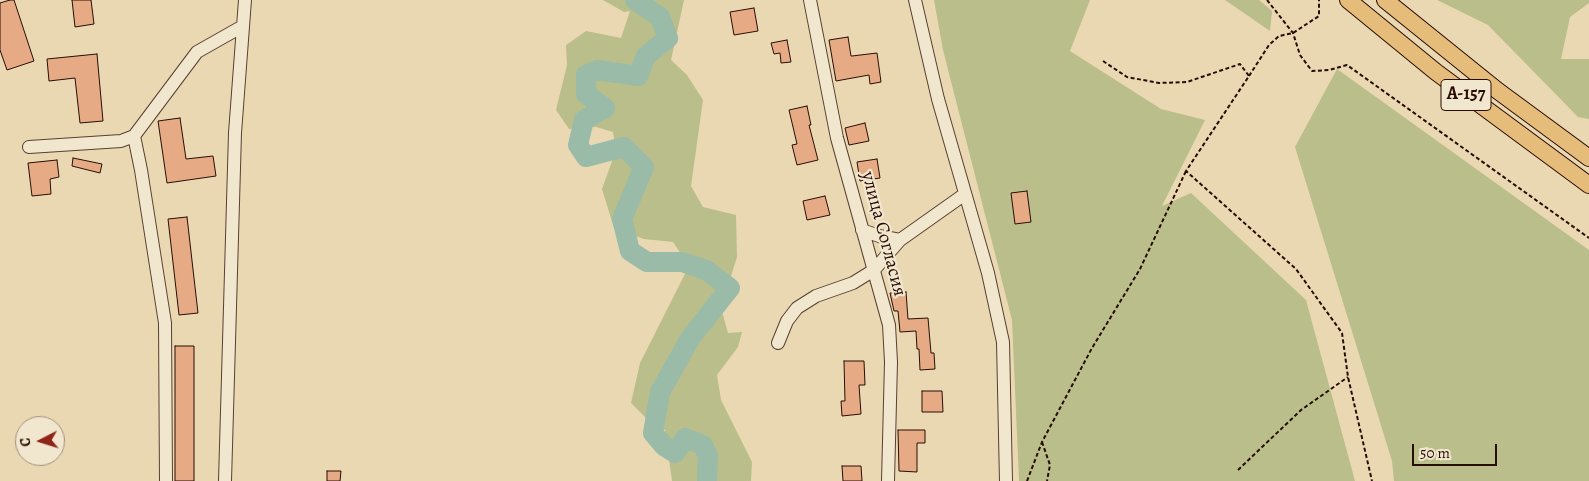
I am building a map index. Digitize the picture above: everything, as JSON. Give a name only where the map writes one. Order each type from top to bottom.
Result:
[{"type":"main road","name":"А-157","points":[[1348,0],[1436,72],[1589,185]]},
{"type":"main road","name":"А-157","points":[[1385,0],[1498,91],[1589,158]]},
{"type":"main road","points":[[1498,91],[1589,145]]},
{"type":"street","points":[[225,481],[235,133],[245,0]]},
{"type":"street","name":"улица Согласия","points":[[810,0],[837,138],[889,325],[891,362],[888,481]]},
{"type":"street","points":[[915,0],[938,99],[988,273],[1003,342],[1006,481]]},
{"type":"street","points":[[29,147],[121,141],[134,136],[197,52],[243,26]]},
{"type":"street","points":[[134,136],[165,323],[166,481]]},
{"type":"street","points":[[778,343],[787,321],[797,308],[816,296],[853,283],[874,270],[900,240],[965,194]]},
{"type":"street","points":[[862,230],[900,240]]},
{"type":"path","points":[[1267,0],[1293,33],[1300,55],[1312,71],[1329,70],[1347,65],[1589,238]]},
{"type":"path","points":[[1027,481],[1042,442],[1092,348],[1140,270],[1186,171],[1274,40],[1279,36],[1293,33],[1319,16],[1318,0]]},
{"type":"path","points":[[1103,61],[1127,77],[1159,83],[1187,82],[1240,64],[1249,76],[1248,78]]},
{"type":"path","points":[[1186,171],[1296,269],[1342,333],[1348,377],[1372,481]]},
{"type":"path","points":[[1238,470],[1301,410],[1348,377]]},
{"type":"path","points":[[1042,442],[1050,464],[1047,481]]},
{"type":"green space","points":[[603,0],[684,0],[671,60],[687,75],[703,100],[691,186],[703,207],[736,215],[737,257],[721,308],[728,333],[742,332],[738,347],[717,375],[721,400],[752,462],[751,481],[672,481],[665,430],[651,423],[631,403],[640,363],[689,266],[673,242],[644,239],[614,228],[602,189],[616,150],[613,132],[596,127],[569,129],[556,110],[567,65],[566,45],[586,31],[621,38],[630,11],[624,12]]},
{"type":"green space","points":[[934,0],[1090,0],[1070,51],[1161,109],[1205,120],[1162,206],[1191,193],[1306,300],[1355,481],[1019,481],[1012,320],[943,50]]},
{"type":"green space","points":[[1225,0],[1259,0],[1272,11],[1270,31]]},
{"type":"green space","points":[[1437,0],[1589,0],[1589,3],[1570,17],[1561,59],[1589,59],[1589,119],[1578,117],[1488,25]]},
{"type":"green space","points":[[1337,69],[1589,250],[1589,481],[1394,481],[1392,461],[1295,147]]},
{"type":"building","points":[[14,0],[34,61],[7,70],[0,50],[0,3]]},
{"type":"building","points":[[72,0],[91,0],[94,24],[75,27]]},
{"type":"building","points":[[754,8],[758,31],[734,35],[730,12]]},
{"type":"building","points":[[848,37],[851,56],[877,53],[881,82],[870,84],[869,75],[836,81],[829,40]]},
{"type":"building","points":[[787,40],[791,62],[781,63],[780,53],[774,54],[771,43]]},
{"type":"building","points":[[97,54],[103,121],[80,123],[75,78],[49,81],[47,59]]},
{"type":"building","points":[[807,106],[811,125],[809,125],[818,160],[797,165],[792,145],[797,144],[789,110]]},
{"type":"building","points":[[180,118],[186,159],[213,156],[216,176],[167,183],[158,121]]},
{"type":"building","points":[[865,123],[869,141],[849,145],[845,128]]},
{"type":"building","points":[[73,158],[102,164],[100,173],[72,166]]},
{"type":"building","points":[[877,159],[880,178],[860,181],[857,162]]},
{"type":"building","points":[[57,160],[59,177],[50,179],[51,194],[32,196],[28,163]]},
{"type":"building","points":[[1027,191],[1031,222],[1015,224],[1011,193]]},
{"type":"building","points":[[825,196],[830,215],[807,220],[803,201]]},
{"type":"building","points":[[187,217],[198,313],[179,315],[168,219]]},
{"type":"building","points":[[906,292],[908,319],[928,318],[931,353],[934,353],[935,369],[920,370],[916,331],[900,332],[898,311],[894,311],[890,293]]},
{"type":"building","points":[[175,346],[194,346],[194,481],[175,481]]},
{"type":"building","points":[[844,361],[864,361],[865,385],[859,385],[861,414],[842,416],[841,401],[845,401]]},
{"type":"building","points":[[922,391],[942,391],[943,412],[922,412]]},
{"type":"building","points":[[898,430],[925,430],[925,443],[917,443],[917,472],[899,471]]},
{"type":"building","points":[[842,466],[861,466],[862,481],[843,481]]},
{"type":"building","points":[[327,471],[341,471],[340,481],[327,481]]},
{"type":"waterway","points":[[635,0],[660,17],[668,38],[646,56],[638,76],[597,70],[586,75],[586,94],[605,108],[584,120],[578,145],[586,157],[624,147],[644,167],[622,219],[630,251],[647,262],[682,262],[706,270],[730,288],[691,337],[660,392],[653,433],[664,446],[675,453],[685,438],[703,445],[708,456],[707,481]]}]
